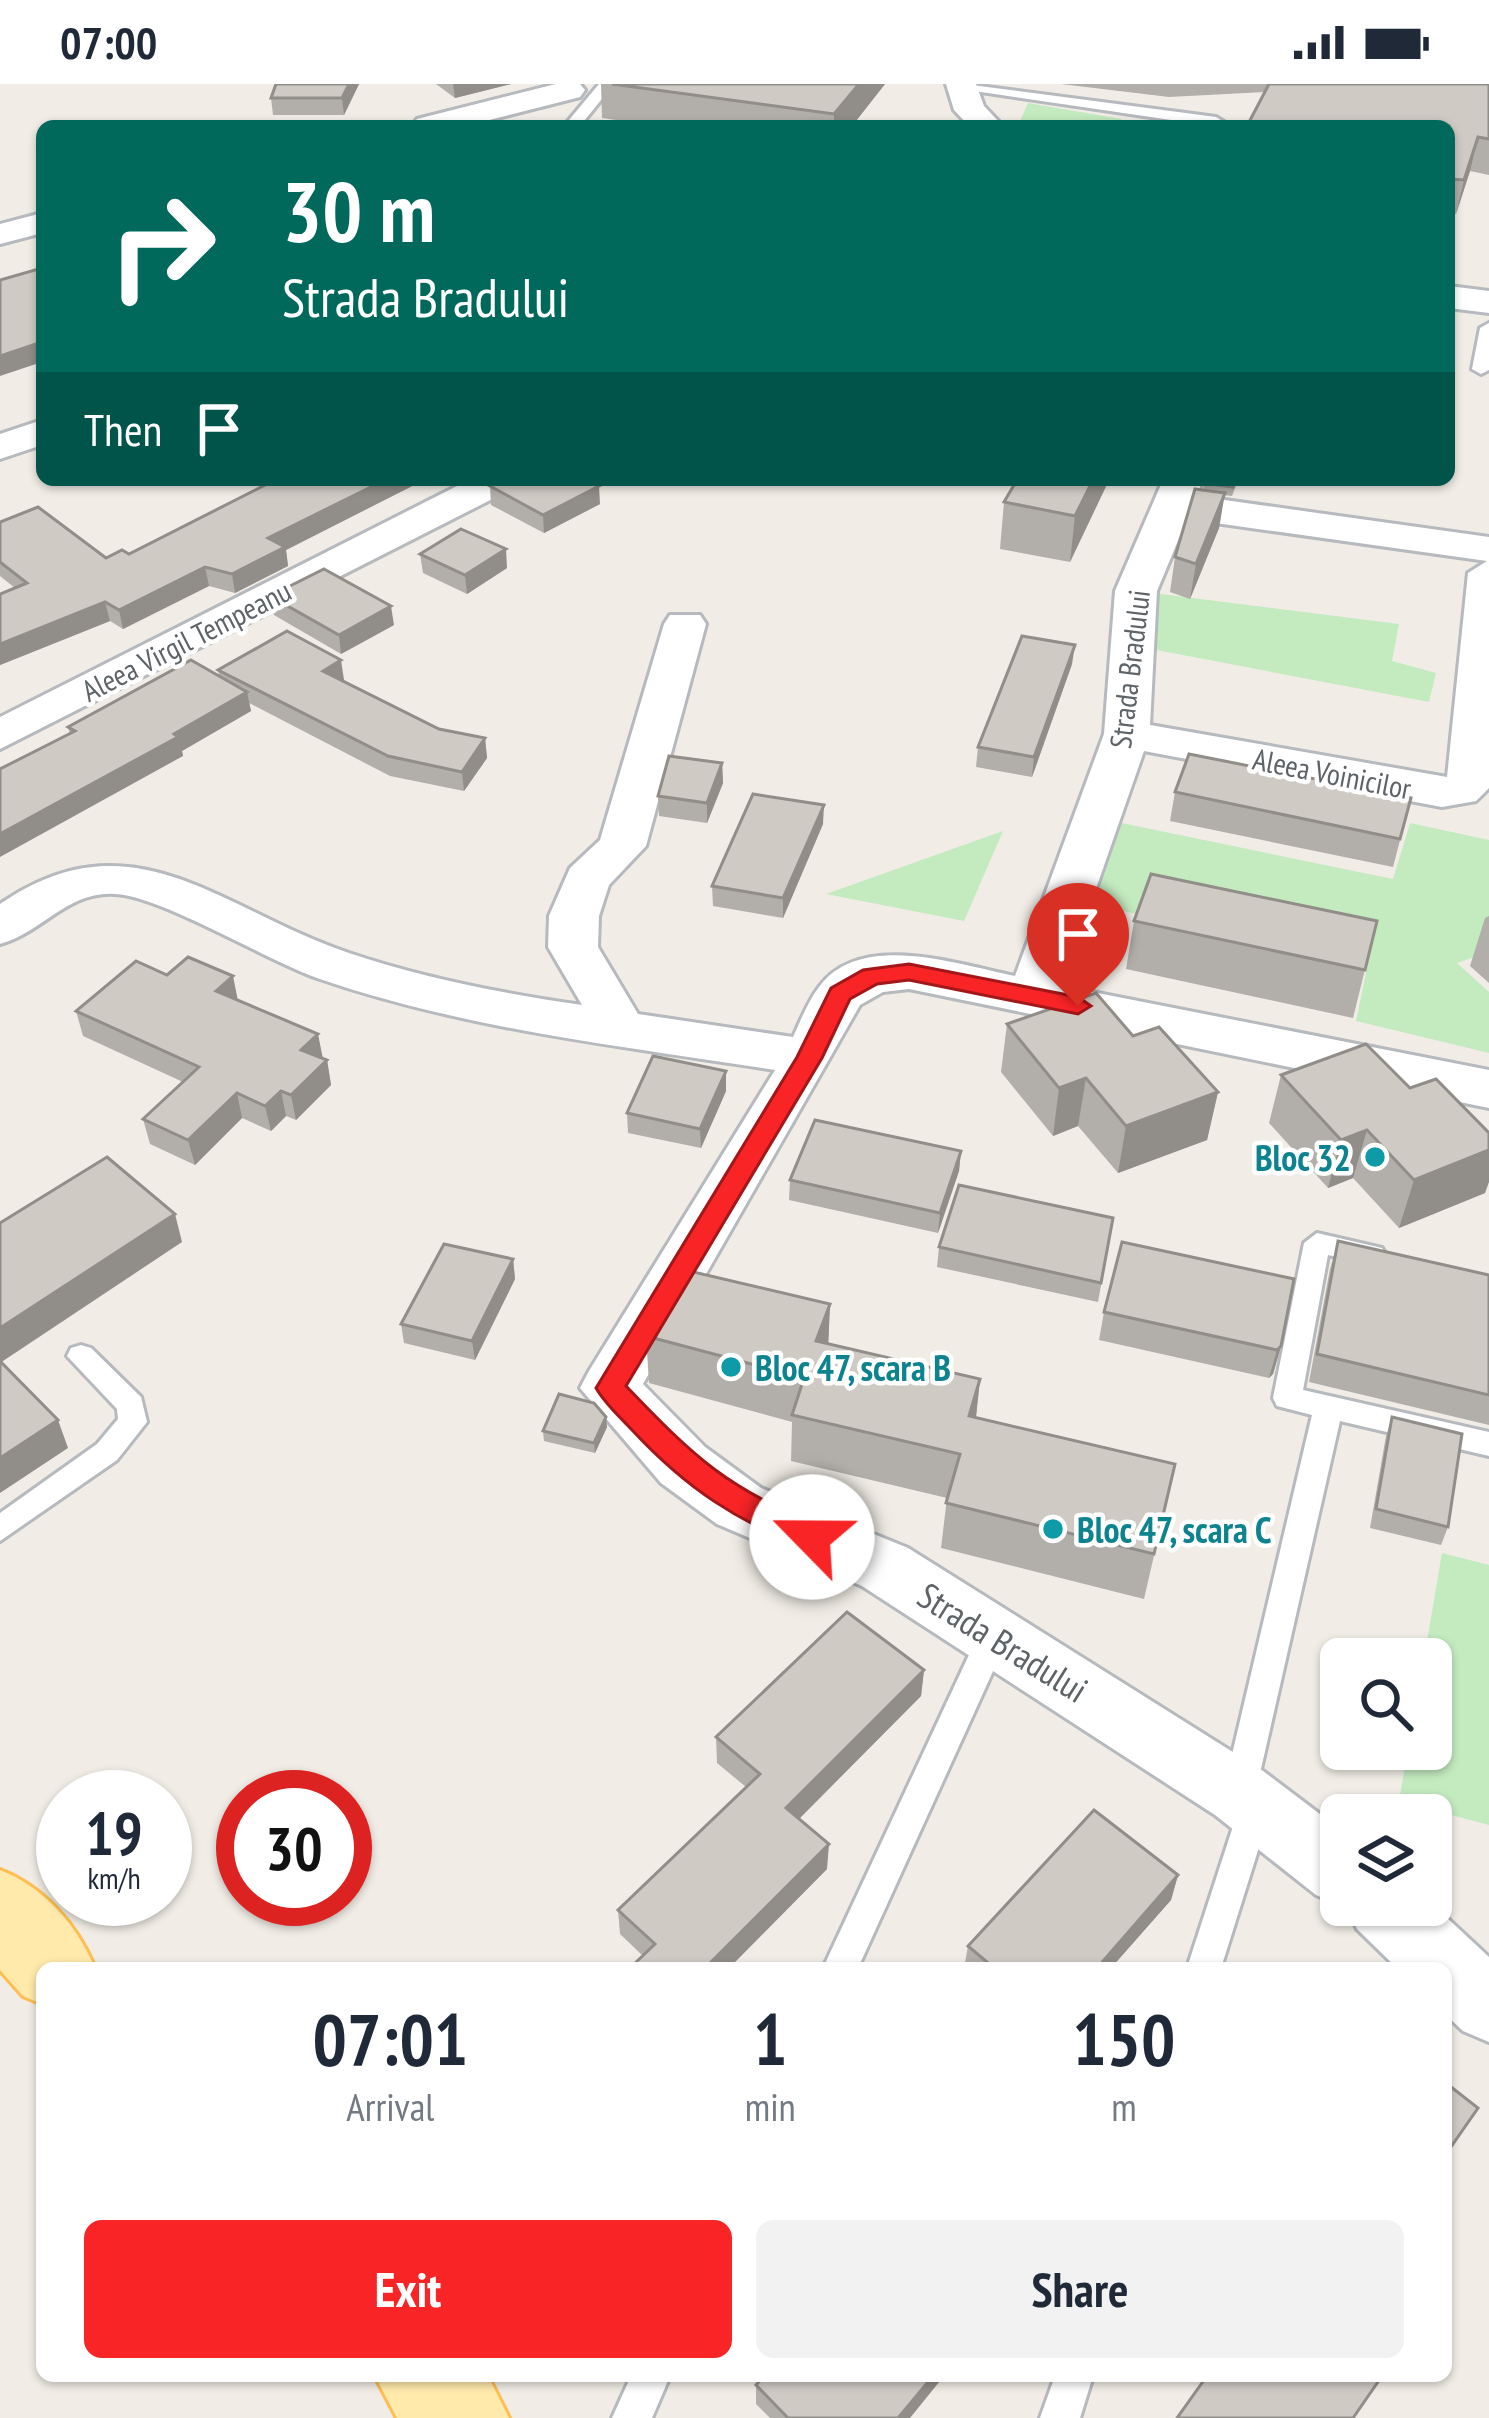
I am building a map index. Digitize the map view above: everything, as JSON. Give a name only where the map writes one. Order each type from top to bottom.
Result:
[{"type":"main road","points":[[0,1909],[48,1962]]},
{"type":"main road","points":[[428,2382],[460,2418]]},
{"type":"street","points":[[961,86],[970,110],[981,120]]},
{"type":"street","points":[[450,120],[571,87]]},
{"type":"street","points":[[555,120],[571,87]]},
{"type":"street","points":[[0,234],[36,225]]},
{"type":"street","points":[[1455,298],[1489,302]]},
{"type":"street","points":[[0,447],[36,433]]},
{"type":"street","name":"Aleea Virgil Tempeanu","points":[[0,735],[488,486]]},
{"type":"street","points":[[1177,493],[1489,549]]},
{"type":"street","name":"Strada Bradului","points":[[1033,996],[1127,734],[1136,591],[1177,493]]},
{"type":"street","name":"Aleea Voinicilor","points":[[1127,734],[1442,793],[1459,791],[1470,782],[1489,573]]},
{"type":"street","points":[[622,1030],[573,947],[574,916],[587,879],[622,846],[685,624]]},
{"type":"street","points":[[0,928],[66,882],[105,875],[136,881],[334,966],[530,1015],[809,1058]]},
{"type":"street","name":"Strada Bradului","points":[[1320,1856],[1248,1799],[885,1567],[739,1506],[683,1465],[610,1388],[809,1058],[840,994],[871,976],[909,972],[1489,1089]]},
{"type":"street","points":[[1404,1926],[1442,1962]]},
{"type":"street","points":[[1452,1971],[1489,2006]]},
{"type":"lane","points":[[577,120],[607,84]]},
{"type":"lane","points":[[961,86],[1127,119]]},
{"type":"lane","points":[[1480,369],[1489,328]]},
{"type":"lane","points":[[1403,1262],[1317,1243],[1287,1398],[1489,1444]]},
{"type":"lane","points":[[0,1529],[107,1452],[133,1422],[131,1405],[81,1356]]},
{"type":"lane","points":[[1206,1962],[1248,1799],[1328,1408]]},
{"type":"lane","points":[[843,1962],[993,1636]]},
{"type":"lane","points":[[632,2418],[648,2382]]},
{"type":"lane","points":[[1060,2418],[1072,2382]]},
{"type":"green space","points":[[1028,103],[1122,119],[1121,120],[1021,120]]},
{"type":"green space","points":[[1145,592],[1399,624],[1392,661],[1436,673],[1429,702],[1141,647]]},
{"type":"green space","points":[[1107,820],[1393,879],[1410,823],[1489,840],[1489,952],[1457,963],[1489,992],[1489,1053],[1356,1021],[1368,963],[1076,901]]},
{"type":"green space","points":[[1003,831],[964,921],[826,894]]},
{"type":"green space","points":[[1442,1553],[1489,1565],[1489,1825],[1452,1815],[1452,1794],[1400,1794],[1404,1770],[1452,1770],[1452,1638],[1428,1638]]},
{"type":"building","points":[[276,84],[349,84],[342,98],[271,98]]},
{"type":"building","points":[[612,84],[859,84],[834,114]]},
{"type":"building","points":[[1269,84],[1489,84],[1489,139],[1478,137],[1464,180],[1455,179],[1455,120],[1250,120]]},
{"type":"building","points":[[36,270],[36,344],[0,356],[0,280]]},
{"type":"building","points":[[263,486],[373,486],[268,538],[285,547],[232,574],[205,567],[119,610],[105,602],[0,644],[0,594],[27,583],[0,562],[0,522],[38,507],[106,558],[122,550],[129,554]]},
{"type":"building","points":[[490,486],[599,486],[543,515]]},
{"type":"building","points":[[1013,486],[1090,486],[1075,516],[1004,502]]},
{"type":"building","points":[[1195,489],[1225,493],[1196,564],[1175,557]]},
{"type":"building","points":[[461,529],[506,549],[465,575],[420,554]]},
{"type":"building","points":[[324,569],[391,606],[339,635],[270,596]]},
{"type":"building","points":[[287,631],[341,660],[323,671],[439,729],[485,738],[462,772],[388,756],[218,670]]},
{"type":"building","points":[[1022,636],[1075,645],[1034,757],[978,747]]},
{"type":"building","points":[[191,660],[247,692],[174,734],[178,737],[0,834],[0,769],[75,731],[68,727]]},
{"type":"building","points":[[1189,754],[1411,798],[1400,839],[1175,792]]},
{"type":"building","points":[[669,756],[722,763],[707,803],[658,796]]},
{"type":"building","points":[[753,794],[824,805],[783,898],[712,886]]},
{"type":"building","points":[[1151,874],[1377,921],[1365,970],[1134,921]]},
{"type":"building","points":[[188,957],[233,976],[216,991],[318,1034],[301,1050],[327,1060],[291,1095],[281,1091],[265,1106],[237,1093],[188,1140],[143,1119],[199,1067],[76,1011],[136,961],[167,975]]},
{"type":"building","points":[[1096,993],[1133,1036],[1159,1027],[1218,1092],[1126,1126],[1086,1078],[1059,1088],[1007,1024]]},
{"type":"building","points":[[1366,1044],[1410,1088],[1436,1079],[1489,1133],[1489,1150],[1414,1180],[1367,1130],[1341,1140],[1281,1075]]},
{"type":"building","points":[[653,1056],[726,1071],[700,1129],[627,1113]]},
{"type":"building","points":[[815,1120],[961,1151],[940,1213],[790,1180]]},
{"type":"building","points":[[107,1157],[175,1214],[0,1328],[0,1223]]},
{"type":"building","points":[[959,1185],[1113,1218],[1101,1283],[939,1247]]},
{"type":"building","points":[[1338,1241],[1489,1275],[1489,1395],[1317,1354]]},
{"type":"building","points":[[1122,1242],[1294,1279],[1281,1346],[1277,1350],[1104,1312]]},
{"type":"building","points":[[444,1244],[513,1259],[472,1341],[401,1324]]},
{"type":"building","points":[[685,1270],[830,1304],[816,1341],[980,1379],[969,1416],[1175,1464],[1154,1554],[946,1503],[960,1454],[792,1415],[804,1378],[646,1336]]},
{"type":"building","points":[[0,1361],[58,1420],[0,1458]]},
{"type":"building","points":[[559,1394],[594,1403],[606,1417],[594,1443],[543,1431]]},
{"type":"building","points":[[1392,1417],[1462,1434],[1448,1527],[1376,1509]]},
{"type":"building","points":[[847,1612],[924,1670],[786,1808],[829,1844],[711,1962],[636,1962],[655,1944],[618,1910],[760,1774],[716,1737]]},
{"type":"building","points":[[1094,1810],[1178,1875],[1102,1962],[987,1962],[968,1946]]},
{"type":"building","points":[[1452,2088],[1478,2108],[1452,2145]]},
{"type":"building","points":[[928,2382],[898,2418],[788,2418],[756,2385]]},
{"type":"building","points":[[1203,2382],[1378,2382],[1353,2418],[1177,2418]]},
{"type":"place","name":"Bloc 32","points":[[1375,1157]]},
{"type":"place","name":"Bloc 47, scara B","points":[[731,1367]]},
{"type":"place","name":"Bloc 47, scara C","points":[[1053,1529]]},
{"type":"route","points":[[812,1537],[739,1506],[711,1486],[683,1465],[610,1388],[809,1058],[840,994],[871,976],[909,972],[1078,1006]]}]
